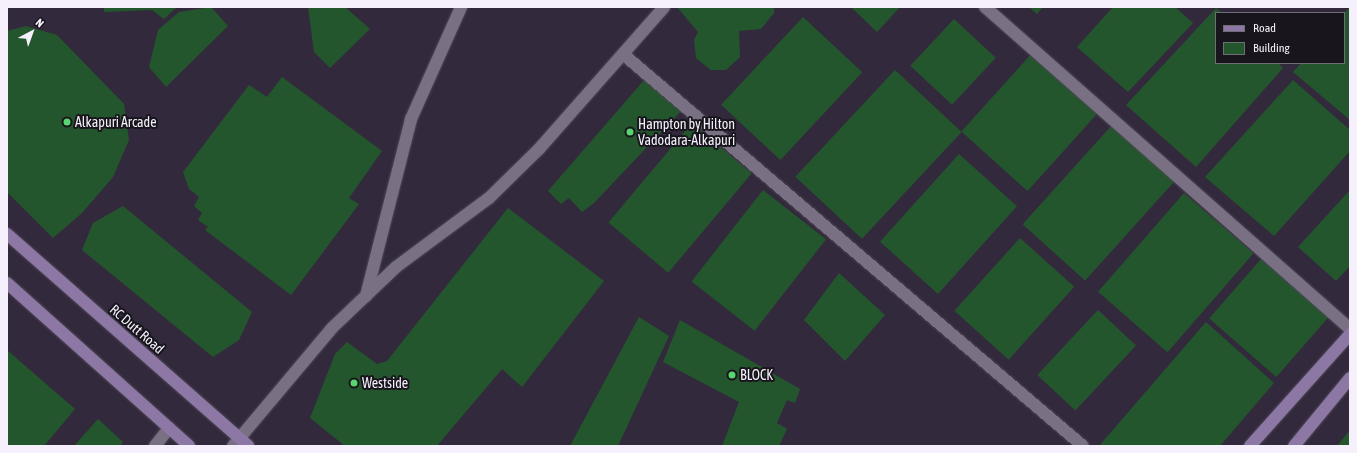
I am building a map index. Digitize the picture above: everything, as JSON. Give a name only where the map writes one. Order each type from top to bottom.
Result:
[{"type":"main road","name":"RC Dutt Road","points":[[7,234],[240,443]]},
{"type":"main road","points":[[7,283],[189,446]]},
{"type":"main road","points":[[1250,446],[1350,334]]},
{"type":"main road","points":[[1294,446],[1350,378]]},
{"type":"street","points":[[366,296],[411,119],[461,7]]},
{"type":"street","points":[[240,443],[332,328],[396,267],[489,198],[539,149],[664,7]]},
{"type":"street","points":[[985,7],[1350,329]]},
{"type":"street","points":[[623,54],[1082,446]]},
{"type":"street","points":[[155,446],[169,428]]},
{"type":"building","points":[[104,7],[176,8],[164,19],[152,10],[104,12]]},
{"type":"building","points":[[211,7],[228,26],[166,87],[149,67],[158,30],[179,12]]},
{"type":"building","points":[[308,7],[345,7],[370,29],[330,68],[314,52]]},
{"type":"building","points":[[677,7],[774,7],[774,13],[761,29],[739,31],[740,57],[726,70],[711,70],[696,58],[694,40],[698,32]]},
{"type":"building","points":[[851,7],[900,7],[877,32]]},
{"type":"building","points":[[1029,7],[1043,7],[1037,14]]},
{"type":"building","points":[[1113,7],[1175,7],[1193,23],[1128,92],[1077,47]]},
{"type":"building","points":[[1350,7],[1350,120],[1293,72],[1300,64],[1345,64],[1345,12]]},
{"type":"building","points":[[1216,8],[1221,12],[1215,12],[1215,64],[1279,64],[1283,68],[1196,167],[1126,105]]},
{"type":"building","points":[[803,17],[862,72],[780,160],[721,105]]},
{"type":"building","points":[[954,19],[996,58],[952,105],[910,66]]},
{"type":"building","name":"Alkapuri Arcade","points":[[26,26],[57,35],[124,104],[129,140],[113,177],[82,213],[53,238],[7,192],[7,31]]},
{"type":"building","points":[[1033,52],[1099,112],[1028,191],[961,132]]},
{"type":"building","points":[[895,70],[962,132],[862,239],[795,177]]},
{"type":"building","points":[[282,77],[382,151],[349,198],[359,204],[291,295],[205,230],[208,227],[198,220],[202,213],[194,206],[199,197],[189,189],[183,172],[249,85],[267,97]]},
{"type":"building","points":[[645,79],[683,109],[594,203],[582,212],[569,198],[561,204],[548,191]]},
{"type":"building","points":[[1293,80],[1350,130],[1350,151],[1274,236],[1205,177]]},
{"type":"building","points":[[692,123],[752,173],[668,273],[608,223]]},
{"type":"building","points":[[1113,124],[1175,180],[1085,281],[1023,224]]},
{"type":"building","points":[[959,154],[1017,206],[938,294],[880,242]]},
{"type":"building","points":[[763,190],[826,239],[755,331],[692,281]]},
{"type":"building","points":[[1350,190],[1350,266],[1336,281],[1298,247]]},
{"type":"building","points":[[1184,193],[1253,253],[1167,352],[1098,292]]},
{"type":"building","points":[[123,206],[252,312],[239,340],[213,357],[82,250],[93,223]]},
{"type":"building","points":[[508,208],[604,281],[522,387],[502,369],[437,446],[345,446],[310,418],[335,354],[347,342],[377,364],[387,361]]},
{"type":"building","points":[[1020,238],[1074,287],[1009,360],[954,311]]},
{"type":"building","points":[[1261,259],[1328,317],[1276,377],[1209,319]]},
{"type":"building","points":[[839,273],[885,315],[845,361],[804,320]]},
{"type":"building","points":[[1098,310],[1136,345],[1075,411],[1037,375]]},
{"type":"building","points":[[639,317],[669,336],[618,446],[570,446]]},
{"type":"building","name":"BLOCK","points":[[680,320],[800,389],[795,403],[787,400],[777,423],[787,429],[779,446],[722,446],[739,402],[663,362]]},
{"type":"building","points":[[1206,322],[1274,383],[1220,446],[1099,446]]},
{"type":"building","points":[[7,350],[75,409],[44,446],[7,446]]},
{"type":"building","points":[[98,419],[123,442],[120,446],[74,446]]},
{"type":"building","points":[[1350,430],[1350,446],[1337,446]]},
{"type":"place","name":"Alkapuri Arcade","points":[[67,122]]},
{"type":"place","name":"Hampton by Hilton Vadodara-Alkapuri","points":[[630,132]]},
{"type":"place","name":"BLOCK","points":[[732,375]]},
{"type":"place","name":"Westside","points":[[354,383]]}]
